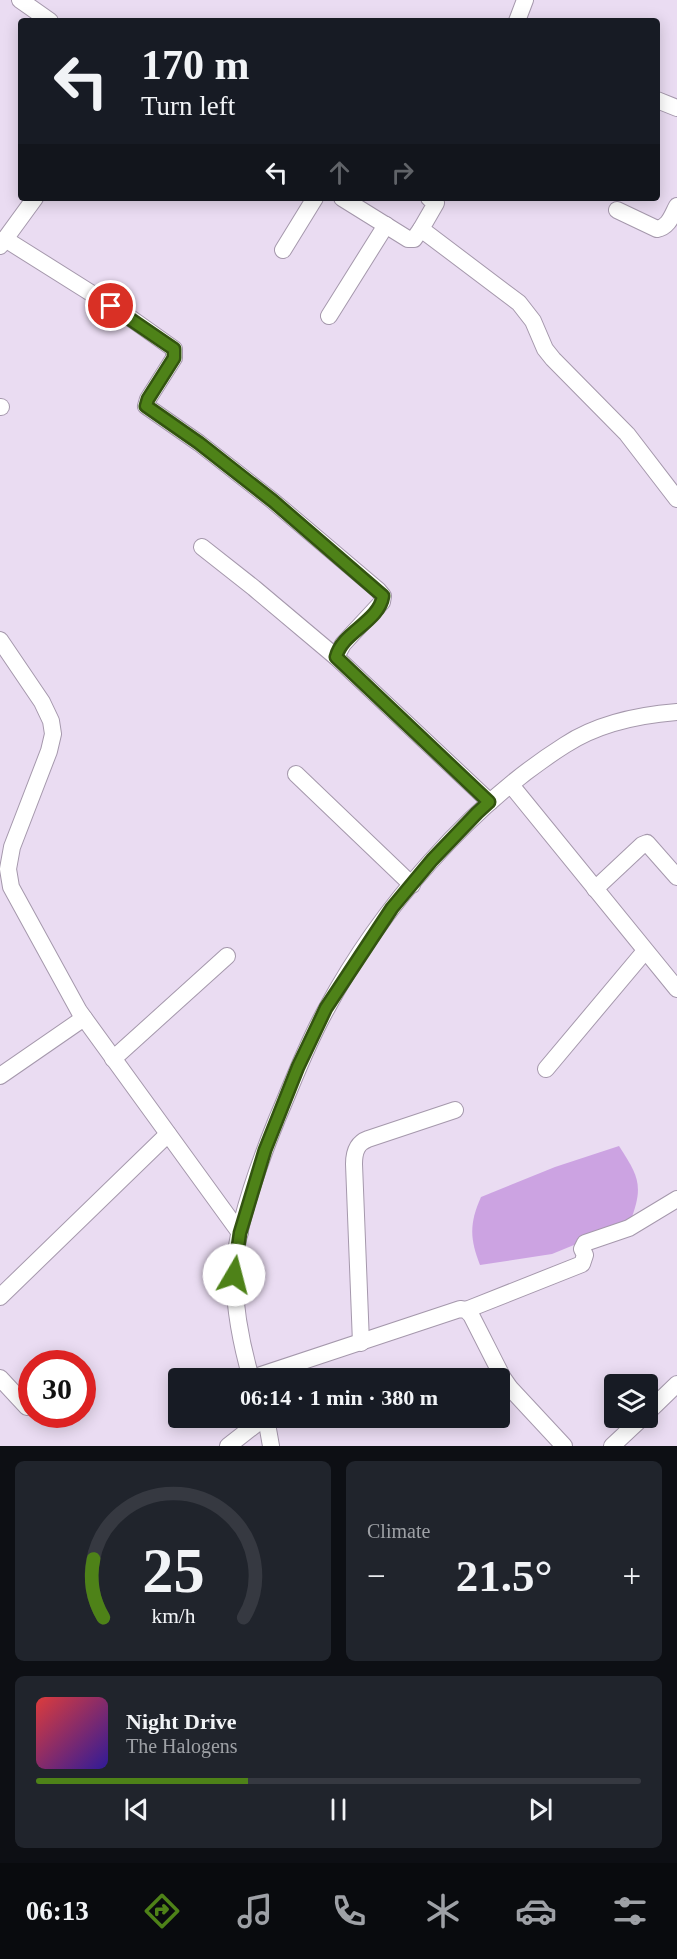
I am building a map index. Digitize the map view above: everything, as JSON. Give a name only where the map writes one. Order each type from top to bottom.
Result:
[{"type":"street","points":[[20,0],[46,18]]},
{"type":"street","points":[[518,18],[525,0]]},
{"type":"street","points":[[660,101],[677,108]]},
{"type":"street","points":[[33,201],[2,242],[129,317],[174,349],[174,358],[146,406],[199,443],[273,501],[383,596],[382,602],[343,644],[336,657]]},
{"type":"street","points":[[283,250],[313,201]]},
{"type":"street","points":[[347,201],[411,240],[435,208],[436,203],[433,201]]},
{"type":"street","points":[[617,210],[657,229],[667,224],[677,206]]},
{"type":"street","points":[[329,316],[386,225]]},
{"type":"street","points":[[421,229],[519,303],[533,321],[552,359],[627,434],[677,499]]},
{"type":"street","points":[[202,547],[336,657],[489,802]]},
{"type":"street","points":[[0,640],[42,702],[51,721],[53,734],[49,751],[12,847],[8,869],[11,887],[84,1018],[240,1233]]},
{"type":"street","points":[[248,1368],[245,1359],[234,1275],[240,1233],[265,1150],[298,1067],[326,1008],[392,908],[462,828],[489,802],[566,744],[603,727],[635,718],[677,712]]},
{"type":"street","points":[[296,774],[412,885]]},
{"type":"street","points":[[511,785],[677,989]]},
{"type":"street","points":[[595,888],[647,843],[677,877]]},
{"type":"street","points":[[546,1069],[645,951]]},
{"type":"street","points":[[114,1059],[227,956]]},
{"type":"street","points":[[0,1077],[84,1018]]},
{"type":"street","points":[[361,1343],[354,1164],[356,1149],[368,1138],[455,1110]]},
{"type":"street","points":[[0,1297],[168,1134]]},
{"type":"street","points":[[283,1368],[460,1309],[466,1310],[582,1264],[585,1255],[582,1249],[585,1244],[629,1228],[677,1199]]},
{"type":"street","points":[[466,1310],[510,1388],[564,1446]]},
{"type":"street","points":[[0,1378],[18,1397]]},
{"type":"street","points":[[658,1403],[676,1388]]},
{"type":"street","points":[[228,1446],[252,1428]]},
{"type":"street","points":[[267,1428],[271,1446]]},
{"type":"street","points":[[612,1446],[631,1428]]},
{"type":"shaded area","points":[[619,1146],[637,1182],[637,1199],[630,1222],[552,1254],[480,1265],[472,1231],[474,1215],[481,1197],[555,1167]]},
{"type":"route","points":[[111,306],[174,349],[174,358],[146,402],[146,406],[199,443],[273,501],[383,596],[378,608],[337,652],[338,662],[489,802],[432,860],[392,908],[326,1008],[298,1067],[265,1150],[240,1233],[234,1275]]}]
